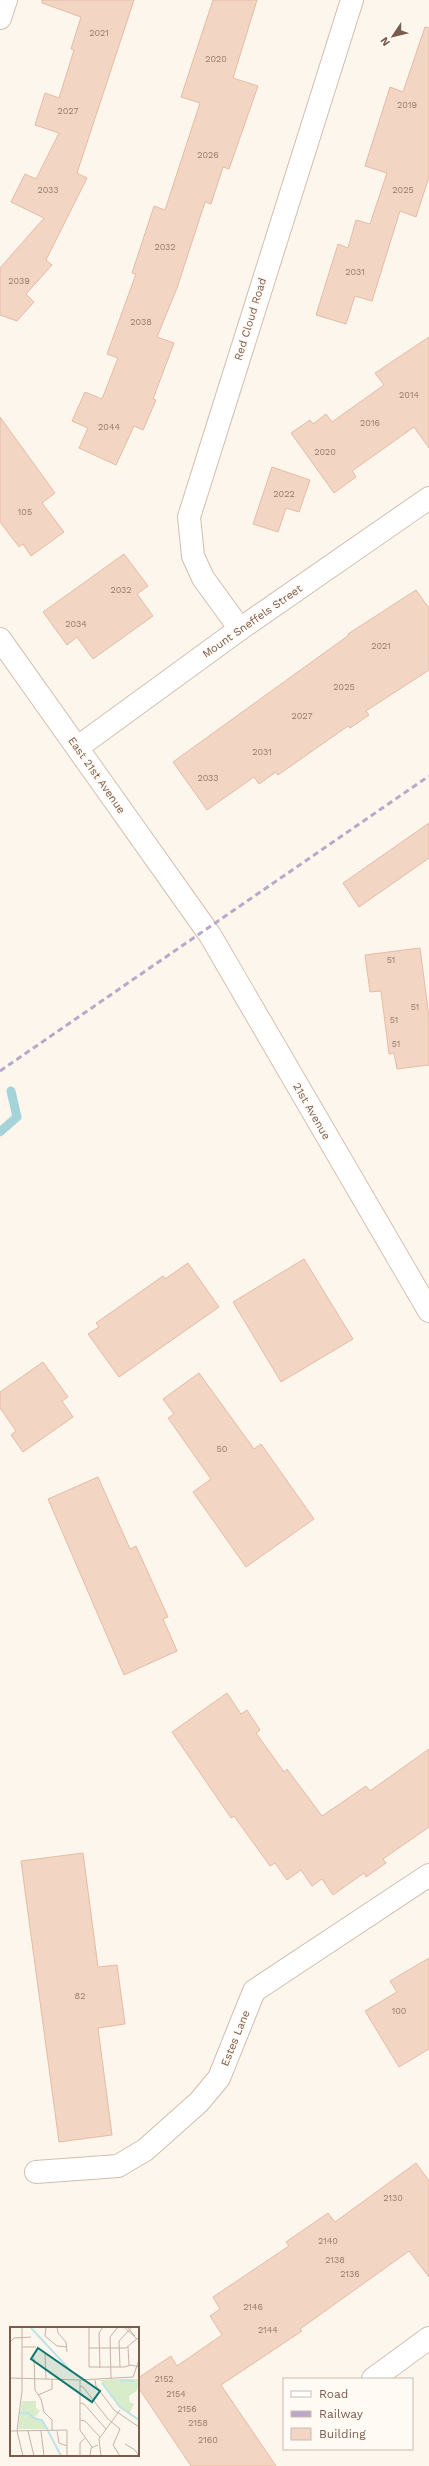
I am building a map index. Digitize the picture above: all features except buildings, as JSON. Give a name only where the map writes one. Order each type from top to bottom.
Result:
[{"type":"street","points":[[0,18],[6,0]]},
{"type":"street","name":"Red Cloud Road","points":[[240,630],[203,578],[193,556],[189,517],[352,0]]},
{"type":"street","name":"Mount Sneffels Street","points":[[78,747],[240,630],[429,498]]},
{"type":"street","name":"East 21st Avenue","points":[[0,639],[194,912]]},
{"type":"street","name":"21st Avenue","points":[[194,912],[210,935],[429,1311]]},
{"type":"street","name":"Estes Lane","points":[[36,2172],[118,2166],[145,2150],[199,2102],[219,2078],[254,1991],[429,1875]]},
{"type":"street","points":[[374,2378],[429,2338]]},
{"type":"waterway","points":[[0,1132],[17,1117],[11,1091]]},
{"type":"railway","points":[[0,1071],[429,776]]}]
